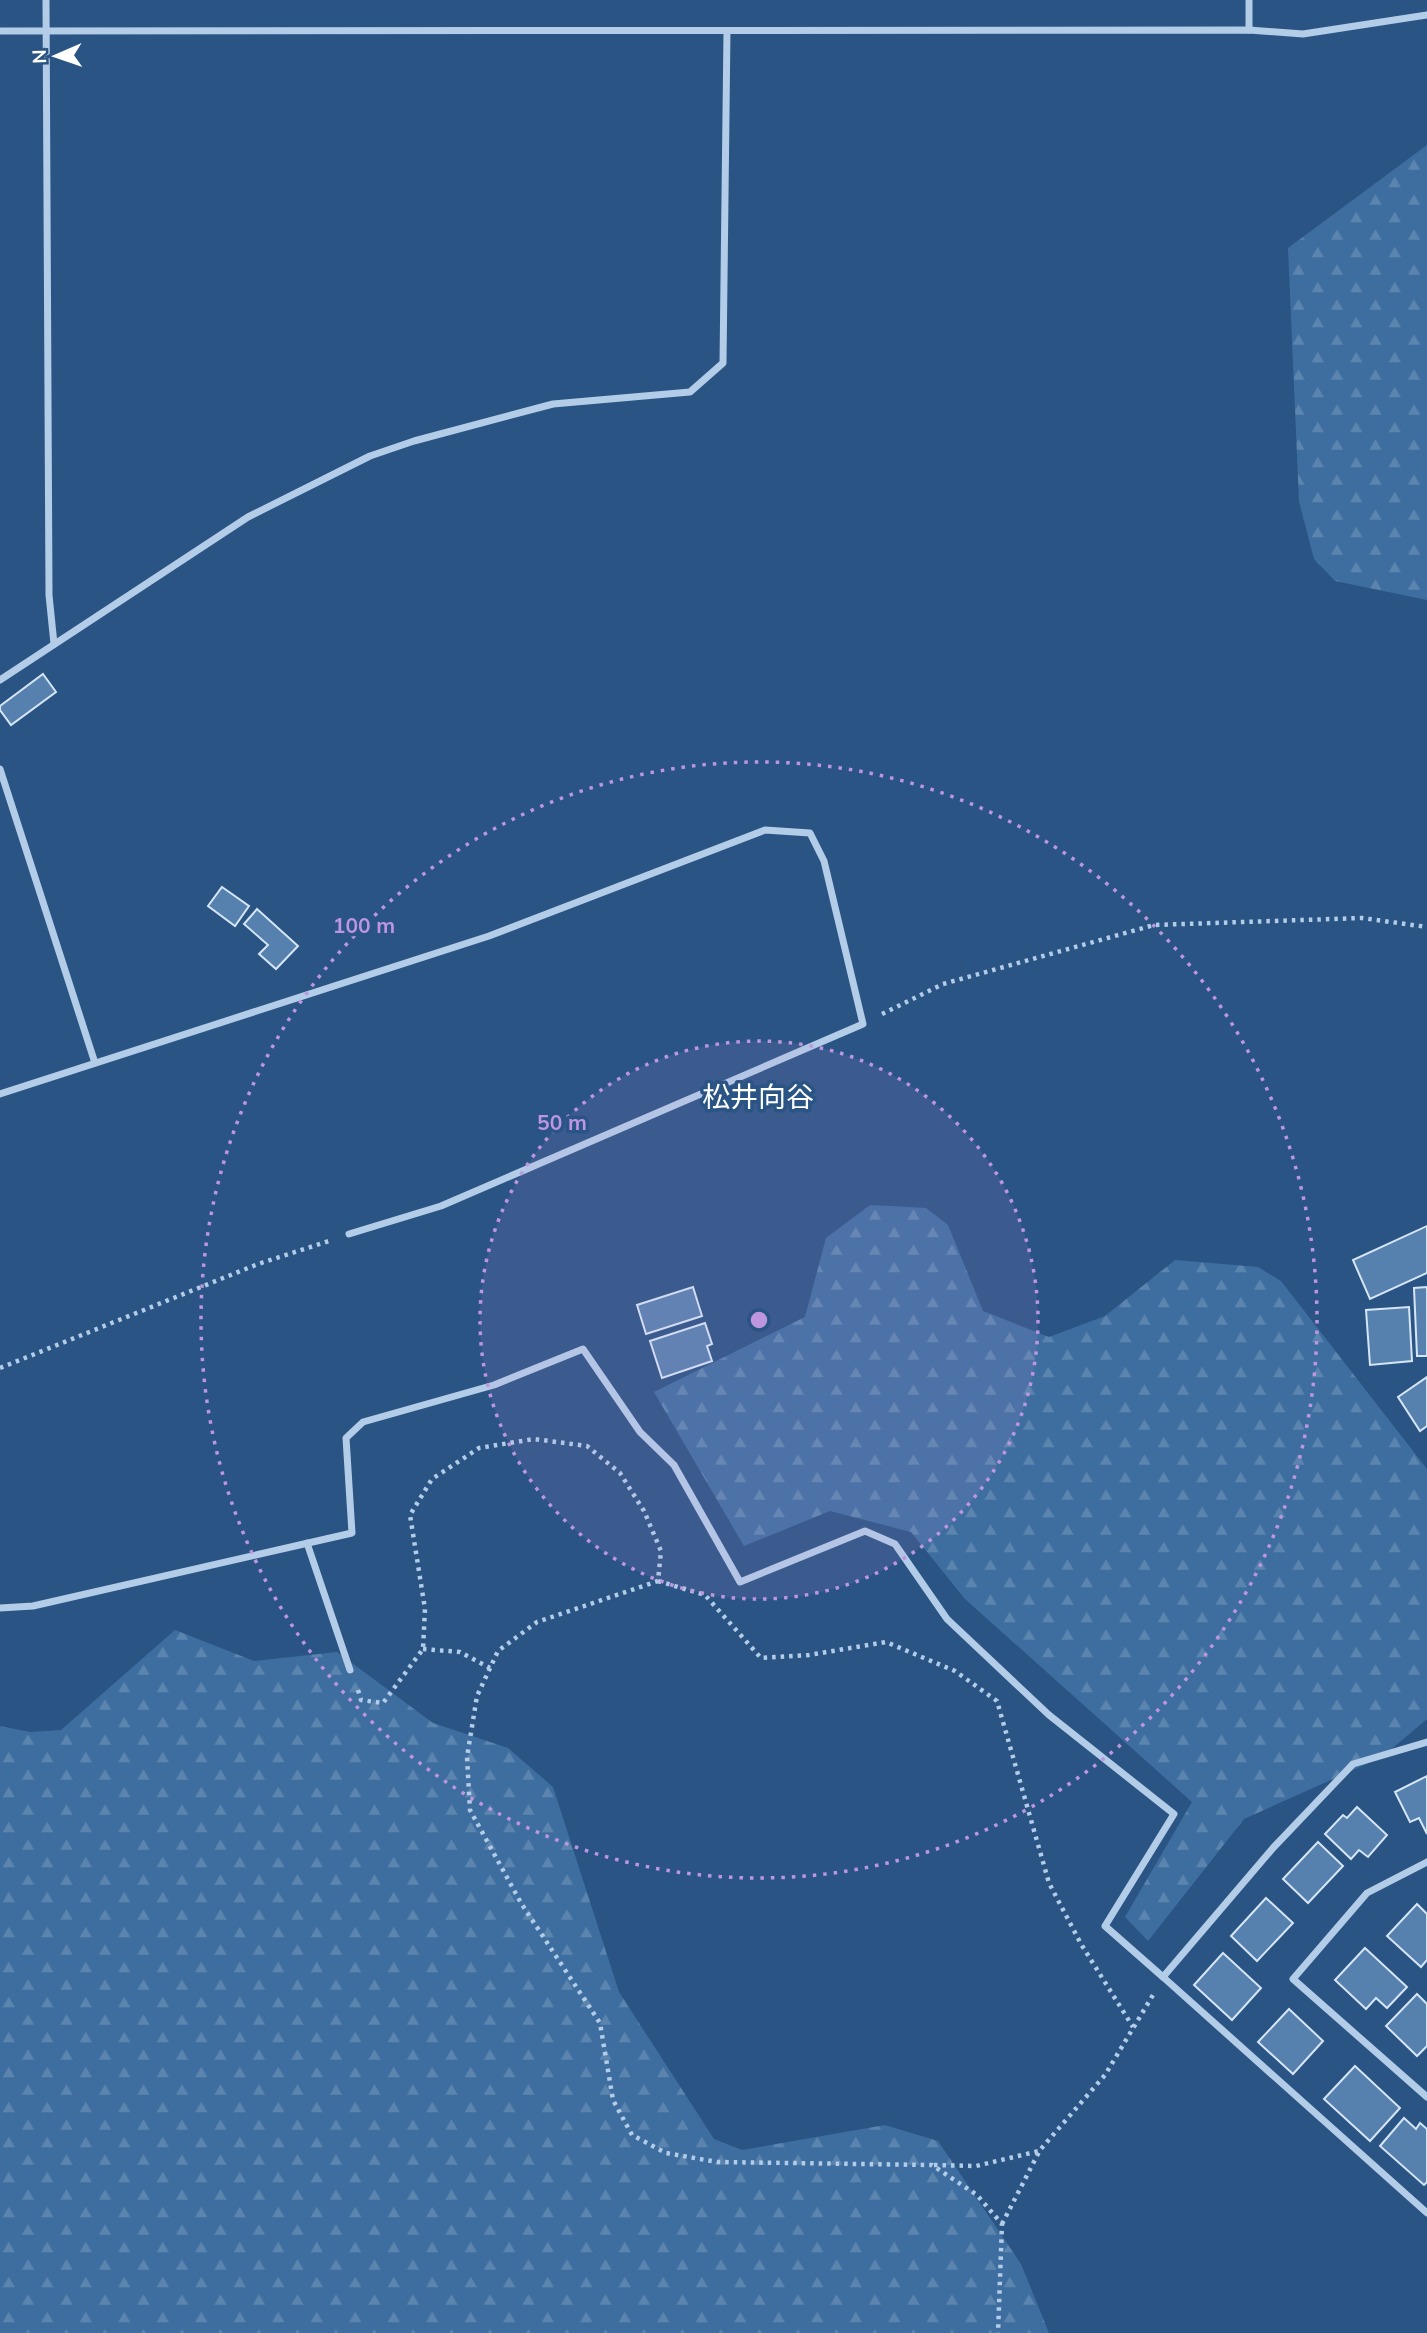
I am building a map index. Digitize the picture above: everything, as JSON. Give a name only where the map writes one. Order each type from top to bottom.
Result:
[{"type":"street","points":[[46,0],[49,595],[54,644]]},
{"type":"street","points":[[1249,0],[1249,30]]},
{"type":"street","points":[[0,31],[1249,30],[1303,34],[1427,15]]},
{"type":"street","points":[[0,680],[248,517],[370,456],[414,441],[553,404],[690,392],[723,363],[727,31]]},
{"type":"street","points":[[0,769],[95,1063]]},
{"type":"street","points":[[0,1094],[489,936],[765,830],[810,833],[824,860],[863,1024],[440,1206],[349,1234]]},
{"type":"street","points":[[0,1608],[33,1606],[352,1533],[346,1438],[363,1422],[494,1385],[583,1349],[640,1432],[674,1465],[740,1582],[865,1531],[895,1544],[947,1619],[1049,1715],[1174,1814],[1105,1926],[1427,2213]]},
{"type":"street","points":[[307,1543],[350,1670]]},
{"type":"street","points":[[1163,1977],[1273,1847],[1353,1763],[1427,1742]]},
{"type":"street","points":[[1427,1861],[1367,1893],[1293,1979],[1427,2097]]},
{"type":"path","points":[[863,1024],[943,984],[1154,925],[1362,918],[1427,927]]},
{"type":"path","points":[[0,1368],[258,1264],[349,1234]]},
{"type":"path","points":[[350,1670],[361,1700],[383,1703],[422,1649],[425,1609],[410,1515],[432,1479],[479,1448],[534,1439],[587,1446],[620,1474],[645,1511],[661,1551],[658,1581]]},
{"type":"path","points":[[1040,2150],[976,2166],[717,2162],[666,2153],[632,2135],[613,2101],[600,2023],[521,1903],[470,1810],[467,1757],[477,1696],[498,1651],[537,1622],[658,1581],[705,1595],[761,1658],[809,1655],[886,1642],[956,1671],[997,1701],[1049,1884],[1081,1944],[1133,2027]]},
{"type":"path","points":[[422,1649],[460,1652],[490,1668]]},
{"type":"path","points":[[998,2333],[1002,2224],[1040,2150],[1105,2075],[1163,1977]]},
{"type":"path","points":[[932,2165],[977,2195],[1002,2224]]},
{"type":"green space","points":[[1427,145],[1427,600],[1335,581],[1314,559],[1299,501],[1288,248]]},
{"type":"green space","points":[[870,1205],[926,1208],[948,1225],[983,1311],[1049,1337],[1105,1316],[1175,1260],[1258,1267],[1281,1281],[1427,1469],[1427,1719],[1382,1757],[1244,1819],[1148,1941],[1125,1917],[1192,1802],[965,1599],[911,1532],[830,1511],[744,1546],[654,1392],[805,1317],[826,1238]]},
{"type":"green space","points":[[175,1630],[254,1661],[337,1652],[433,1723],[508,1748],[553,1787],[619,1992],[714,2139],[742,2150],[885,2125],[938,2141],[1021,2264],[1049,2333],[0,2333],[0,1726],[30,1732],[61,1730]]},
{"type":"building","points":[[43,674],[56,692],[11,725],[0,706]]},
{"type":"building","points":[[222,887],[249,906],[235,926],[208,906]]},
{"type":"building","points":[[257,909],[298,946],[276,969],[259,954],[268,945],[244,924]]},
{"type":"building","points":[[1427,1226],[1427,1273],[1370,1299],[1353,1260]]},
{"type":"building","points":[[693,1287],[702,1316],[646,1334],[637,1305]]},
{"type":"building","points":[[1427,1287],[1427,1356],[1417,1356],[1414,1288]]},
{"type":"building","points":[[1409,1307],[1412,1361],[1370,1365],[1366,1310]]},
{"type":"building","points":[[705,1323],[712,1344],[707,1346],[712,1361],[662,1378],[650,1341]]},
{"type":"building","points":[[1427,1377],[1427,1426],[1420,1431],[1398,1397]]},
{"type":"building","points":[[1427,1776],[1427,1834],[1419,1818],[1410,1822],[1395,1792]]},
{"type":"building","points":[[1357,1807],[1387,1835],[1368,1857],[1359,1850],[1351,1859],[1325,1834],[1343,1815],[1347,1818]]},
{"type":"building","points":[[1318,1842],[1343,1866],[1308,1903],[1283,1879]]},
{"type":"building","points":[[1266,1898],[1293,1923],[1257,1961],[1231,1936]]},
{"type":"building","points":[[1417,1904],[1427,1914],[1427,1960],[1421,1967],[1387,1936]]},
{"type":"building","points":[[1365,1948],[1407,1987],[1387,2008],[1376,1998],[1366,2009],[1335,1980]]},
{"type":"building","points":[[1223,1953],[1261,1988],[1232,2020],[1194,1985]]},
{"type":"building","points":[[1417,1994],[1427,2004],[1427,2046],[1417,2056],[1386,2026]]},
{"type":"building","points":[[1289,2009],[1323,2041],[1293,2074],[1258,2042]]},
{"type":"building","points":[[1355,2066],[1400,2108],[1370,2141],[1324,2099]]},
{"type":"building","points":[[1404,2118],[1416,2129],[1420,2123],[1427,2129],[1427,2182],[1424,2185],[1380,2146]]},
{"type":"district","name":"松井向谷","points":[[758,1097]]}]
